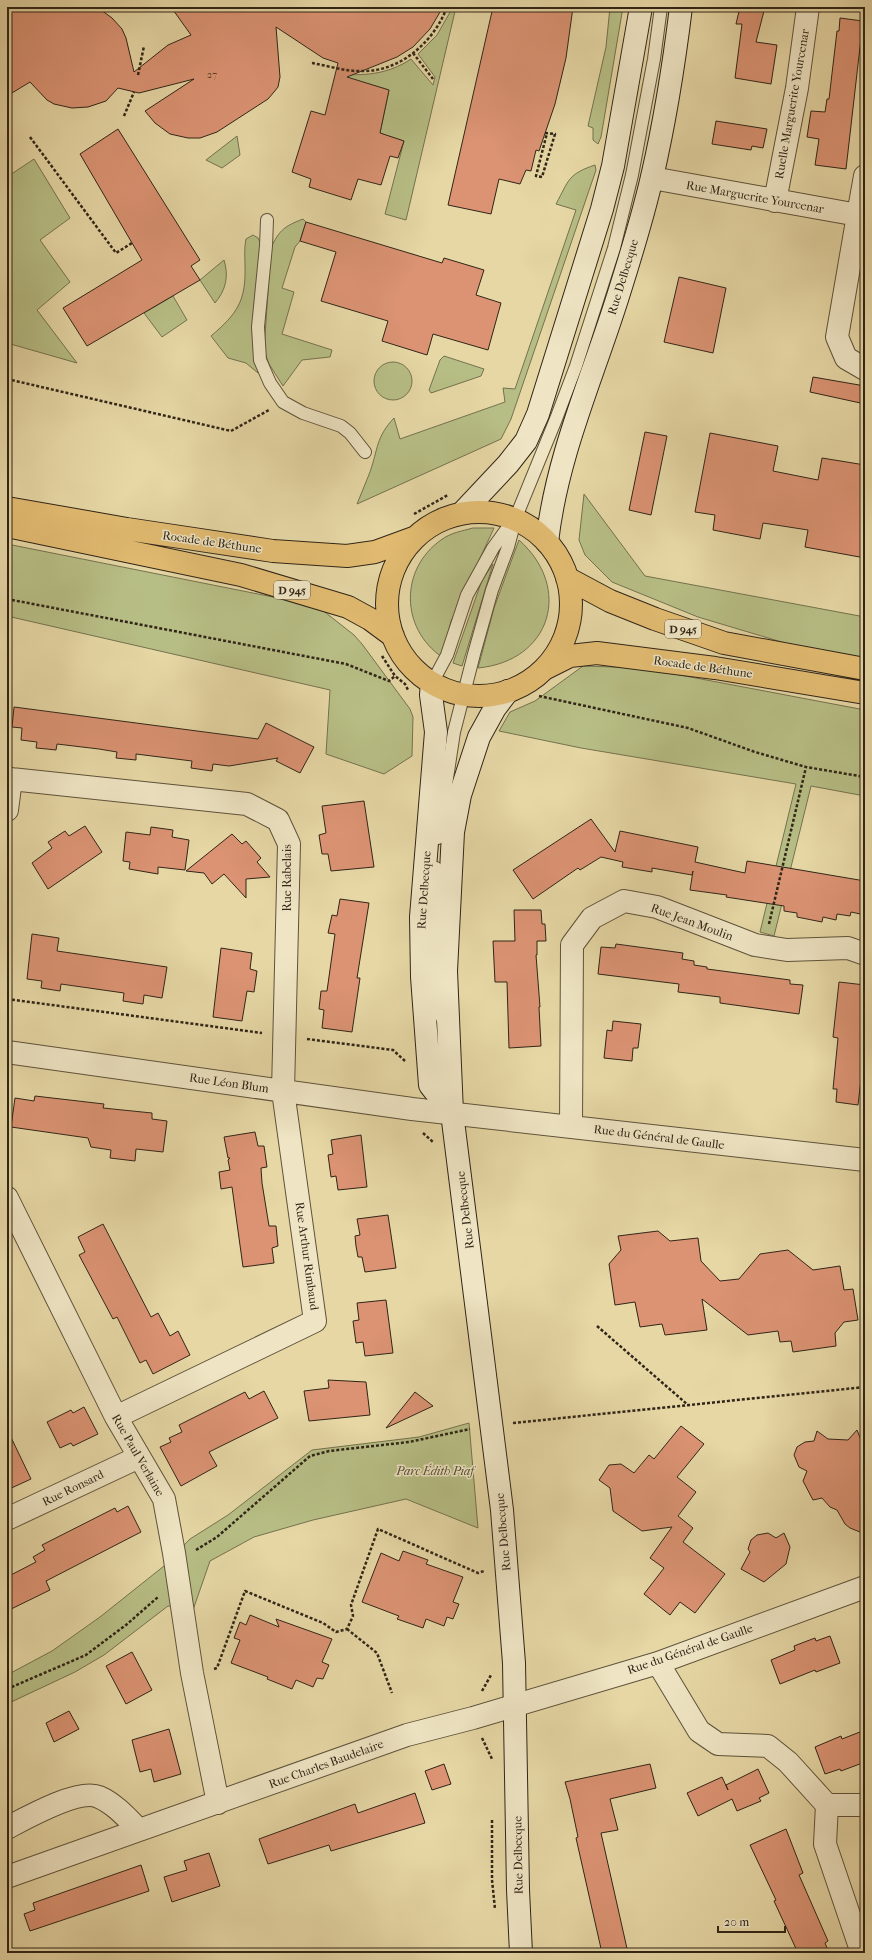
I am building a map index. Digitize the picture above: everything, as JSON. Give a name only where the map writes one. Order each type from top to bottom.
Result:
[{"type":"main road","name":"Rocade de Béthune","points":[[7,508],[157,534],[273,551],[347,556],[375,552],[416,537]]},
{"type":"main road","points":[[488,512],[516,517],[532,528],[547,542],[559,559],[567,578],[571,602],[568,627],[558,650],[543,669],[527,682],[508,691],[479,696],[444,689],[432,683],[412,668],[401,653],[393,636],[388,615],[388,594],[392,573],[402,554],[416,537],[437,522],[462,513],[488,512]]},
{"type":"main road","name":"Rocade de Béthune","points":[[7,526],[241,575],[348,608],[370,619],[393,636]]},
{"type":"main road","name":"D 945","points":[[567,578],[610,601],[655,619],[724,643],[865,668]]},
{"type":"main road","name":"Rocade de Béthune","points":[[543,669],[570,656],[597,653],[715,668],[865,693]]},
{"type":"street","points":[[462,513],[508,464],[526,442],[538,414],[602,209],[611,173],[641,7]]},
{"type":"street","name":"Rue Delbecque","points":[[547,542],[551,509],[563,458],[619,294],[652,178],[672,80],[681,7]]},
{"type":"street","name":"Ruelle Marguerite Yourcenar","points":[[776,201],[797,88],[808,7]]},
{"type":"street","points":[[865,176],[837,338],[846,358],[865,369]]},
{"type":"street","name":"Rue Marguerite Yourcenar","points":[[652,178],[858,215]]},
{"type":"street","name":"Rue Delbecque","points":[[432,683],[431,695],[436,732],[421,917],[422,977],[427,1065],[430,1085],[452,1113]]},
{"type":"street","name":"Rue Delbecque","points":[[508,691],[495,708],[479,737],[460,795],[453,832],[446,971],[452,1113],[492,1425],[503,1526],[514,1663],[521,1953]]},
{"type":"street","points":[[7,810],[9,777]]},
{"type":"street","name":"Rue Rabelais","points":[[9,777],[247,804],[278,820],[290,844],[283,1091]]},
{"type":"street","name":"Rue Jean Moulin","points":[[571,1127],[572,944],[592,918],[624,901],[657,907],[755,945],[787,950],[848,948],[865,954]]},
{"type":"street","name":"Rue Léon Blum","points":[[7,1052],[412,1109],[452,1113]]},
{"type":"street","name":"Rue Arthur Rimbaud","points":[[116,1417],[315,1321],[283,1091]]},
{"type":"street","name":"Rue du Général de Gaulle","points":[[452,1113],[865,1160]]},
{"type":"street","name":"Rue Paul Verlaine","points":[[7,1198],[116,1417],[164,1499],[174,1553],[192,1673],[218,1803]]},
{"type":"street","name":"Rue Ronsard","points":[[7,1519],[139,1457]]},
{"type":"street","name":"Rue du Général de Gaulle","points":[[514,1706],[658,1663],[865,1587]]},
{"type":"street","points":[[658,1663],[699,1730],[718,1744],[768,1746],[788,1762],[827,1805],[825,1844],[862,1953]]},
{"type":"street","name":"Rue Charles Baudelaire","points":[[7,1877],[407,1735],[514,1706]]},
{"type":"street","points":[[7,1828],[70,1797],[97,1796],[119,1810],[139,1830]]},
{"type":"street","points":[[827,1805],[865,1805]]},
{"type":"lane","points":[[449,1034],[434,1000],[433,913],[438,835],[454,732],[492,590],[508,547],[516,517],[556,419],[614,248],[632,175],[654,59],[661,7]]},
{"type":"lane","points":[[267,220],[258,327],[260,360],[270,384],[283,402],[303,413],[341,426],[350,433],[365,452]]},
{"type":"lane","points":[[432,683],[447,655],[467,595],[493,548],[516,517]]},
{"type":"path","points":[[312,63],[365,72],[386,68],[413,53],[436,31],[447,7]]},
{"type":"path","points":[[138,75],[144,46]]},
{"type":"path","points":[[413,53],[433,79]]},
{"type":"path","points":[[124,116],[134,92]]},
{"type":"path","points":[[546,133],[555,134],[542,177],[536,176],[546,133]]},
{"type":"path","points":[[30,137],[116,253],[132,243]]},
{"type":"path","points":[[7,379],[231,431],[283,402]]},
{"type":"path","points":[[414,514],[442,496],[454,492]]},
{"type":"path","points":[[7,599],[346,664],[389,681],[395,676]]},
{"type":"path","points":[[540,696],[688,728],[755,752],[806,767],[865,777]]},
{"type":"path","points":[[764,946],[806,767]]},
{"type":"path","points":[[7,999],[393,1050],[405,1060],[414,1064],[427,1065]]},
{"type":"path","points":[[412,1109],[416,1126],[438,1146]]},
{"type":"path","points":[[597,1326],[689,1406]]},
{"type":"path","points":[[192,1552],[217,1537],[310,1456],[329,1451],[409,1442],[492,1425],[865,1387]]},
{"type":"path","points":[[192,1673],[217,1668],[245,1591],[323,1623],[336,1632],[347,1629],[353,1616],[351,1605],[378,1530],[478,1573],[485,1570]]},
{"type":"path","points":[[7,1688],[86,1655],[126,1625],[159,1597]]},
{"type":"path","points":[[347,1629],[377,1653],[392,1693]]},
{"type":"path","points":[[492,1766],[492,1759],[473,1718],[474,1702],[489,1681],[493,1669]]},
{"type":"path","points":[[492,1814],[492,1880],[495,1917]]},
{"type":"green space","points":[[453,7],[456,7],[406,220],[385,214],[404,141],[380,133],[389,90],[335,74],[355,75],[374,73],[393,68],[411,59],[433,85],[435,77],[418,54],[437,35]]},
{"type":"green space","points":[[610,7],[623,7],[601,137],[598,144],[593,140],[593,128],[588,126],[606,47]]},
{"type":"green space","points":[[237,136],[240,155],[222,168],[206,160]]},
{"type":"green space","points":[[34,159],[70,218],[40,240],[70,282],[37,310],[77,363],[7,343],[7,177]]},
{"type":"green space","points":[[595,165],[596,170],[511,419],[501,439],[357,504],[370,472],[381,437],[394,418],[400,439],[505,402],[503,388],[515,389],[576,210],[556,204],[567,183],[574,175]]},
{"type":"green space","points":[[303,219],[306,222],[300,241],[295,247],[282,288],[294,292],[282,334],[332,350],[330,357],[302,360],[283,386],[269,364],[264,350],[271,248],[283,229]]},
{"type":"green space","points":[[253,235],[258,238],[261,244],[253,332],[258,373],[246,363],[228,358],[211,336],[227,321],[242,298],[245,279],[245,242],[246,239]]},
{"type":"green space","points":[[224,260],[226,266],[226,283],[222,293],[215,303],[200,280]]},
{"type":"green space","points":[[173,296],[187,320],[162,337],[144,313]]},
{"type":"green space","points":[[444,356],[484,369],[481,376],[431,393],[429,390],[440,360]]},
{"type":"green space","points":[[389,362],[397,362],[407,367],[411,374],[411,388],[407,395],[397,400],[389,400],[379,395],[377,392],[374,385],[374,377],[379,367],[382,365]]},
{"type":"green space","points":[[584,494],[645,576],[865,617],[865,664],[845,661],[698,617],[612,582],[585,555],[579,540]]},
{"type":"green space","points":[[473,528],[494,528],[451,621],[442,657],[428,645],[418,631],[412,615],[410,598],[412,582],[418,566],[428,552],[441,540],[452,534]]},
{"type":"green space","points":[[519,540],[536,559],[546,579],[549,600],[546,619],[537,637],[523,652],[503,662],[478,668],[494,608]]},
{"type":"green space","points":[[7,544],[293,601],[321,609],[354,635],[410,709],[413,717],[412,756],[384,774],[326,754],[330,690],[7,616]]},
{"type":"green space","points":[[493,564],[462,666],[453,663],[482,580]]},
{"type":"green space","points":[[583,666],[643,668],[865,710],[865,796],[811,786],[774,936],[760,932],[796,784],[581,748],[499,731],[510,712],[535,701]]},
{"type":"green space","name":"Parc Édith Piaf","points":[[469,1423],[478,1528],[406,1499],[313,1520],[254,1537],[210,1561],[193,1610],[168,1606],[104,1655],[75,1672],[7,1704],[7,1675],[52,1651],[100,1617],[164,1566],[190,1539],[228,1515],[312,1450],[419,1437]]},
{"type":"building","points":[[7,7],[90,7],[101,10],[112,18],[122,29],[126,38],[134,72],[168,45],[191,35],[171,7],[443,7],[430,29],[413,47],[397,57],[347,77],[389,90],[380,133],[404,141],[398,158],[390,156],[381,185],[358,179],[351,200],[309,187],[311,179],[292,172],[311,111],[325,115],[338,63],[323,58],[276,27],[280,77],[278,87],[268,99],[217,132],[200,138],[188,138],[170,134],[155,123],[145,111],[194,79],[139,93],[118,88],[106,101],[88,107],[72,108],[54,104],[47,100],[30,82],[7,96]]},
{"type":"building","points":[[493,7],[573,7],[566,58],[555,104],[539,151],[536,150],[531,171],[526,170],[520,184],[499,179],[491,214],[448,205]]},
{"type":"building","points":[[740,7],[765,7],[756,42],[777,45],[771,84],[735,78],[742,24],[736,24]]},
{"type":"building","points":[[840,18],[863,21],[846,169],[815,165],[819,139],[807,137],[811,111],[825,112],[827,99],[829,99],[837,31],[839,31]]},
{"type":"building","points":[[716,121],[767,129],[763,148],[752,146],[751,150],[712,144]]},
{"type":"building","points":[[118,129],[200,260],[191,266],[200,280],[87,346],[63,308],[142,260],[80,154]]},
{"type":"building","points":[[306,222],[442,263],[444,258],[484,270],[476,295],[501,303],[488,350],[433,334],[427,355],[382,341],[388,321],[321,301],[336,252],[300,241]]},
{"type":"building","points":[[679,277],[726,288],[713,353],[664,342]]},
{"type":"building","points":[[813,377],[865,386],[865,404],[810,392]]},
{"type":"building","points":[[645,432],[667,436],[651,515],[629,510]]},
{"type":"building","points":[[710,433],[778,446],[773,471],[818,480],[822,458],[865,465],[865,558],[805,547],[808,530],[763,523],[760,539],[713,530],[715,515],[695,512]]},
{"type":"building","points":[[14,707],[258,739],[266,723],[314,747],[300,773],[276,761],[278,758],[229,766],[213,764],[212,771],[191,768],[192,761],[136,754],[136,760],[116,758],[117,752],[57,744],[56,750],[36,748],[37,742],[21,740],[22,728],[12,727]]},
{"type":"building","points":[[364,801],[374,867],[331,871],[328,854],[322,854],[319,835],[326,833],[322,806]]},
{"type":"building","points":[[591,819],[615,852],[620,831],[698,847],[695,862],[745,873],[747,861],[865,881],[865,915],[851,912],[850,916],[837,914],[836,920],[823,917],[822,922],[797,917],[797,913],[784,911],[784,906],[726,897],[727,895],[690,890],[693,871],[692,875],[652,868],[652,872],[622,867],[623,862],[601,857],[580,870],[578,868],[533,899],[513,870]]},
{"type":"building","points":[[85,826],[102,852],[48,889],[32,863],[52,848],[48,842],[65,831],[69,836]]},
{"type":"building","points":[[151,827],[173,830],[172,837],[189,840],[185,870],[158,867],[158,874],[129,869],[130,862],[123,861],[126,832],[150,835]]},
{"type":"building","points":[[232,834],[242,844],[246,841],[261,858],[257,862],[270,877],[246,879],[246,898],[224,874],[212,884],[204,873],[186,871]]},
{"type":"building","points":[[340,899],[369,903],[357,978],[360,978],[352,1032],[322,1028],[324,1010],[319,1009],[321,991],[327,991],[335,934],[328,933],[332,915],[337,916]]},
{"type":"building","points":[[514,910],[541,910],[542,924],[545,924],[546,941],[537,941],[536,955],[541,1046],[509,1048],[507,982],[495,982],[493,941],[515,941]]},
{"type":"building","points":[[32,934],[59,938],[57,951],[167,967],[162,998],[144,995],[143,1004],[123,1001],[124,993],[61,984],[60,991],[41,988],[42,981],[27,979]]},
{"type":"building","points":[[616,944],[683,953],[682,959],[694,961],[694,965],[707,967],[707,969],[790,980],[790,984],[803,985],[799,1014],[720,1003],[720,997],[678,992],[679,984],[598,974],[601,947],[615,948]]},
{"type":"building","points":[[221,948],[252,953],[250,969],[257,971],[254,992],[247,991],[242,1021],[213,1017]]},
{"type":"building","points":[[839,982],[865,985],[865,1079],[861,1079],[858,1105],[836,1102],[837,1089],[833,1089],[838,1038],[833,1037]]},
{"type":"building","points":[[613,1021],[641,1024],[638,1048],[633,1048],[632,1061],[604,1058],[607,1030],[612,1031]]},
{"type":"building","points":[[35,1096],[104,1104],[103,1108],[152,1113],[152,1119],[167,1121],[163,1152],[136,1149],[135,1161],[110,1158],[111,1150],[91,1147],[88,1138],[11,1127],[15,1098],[34,1101]]},
{"type":"building","points":[[255,1132],[258,1146],[264,1146],[267,1167],[261,1168],[262,1183],[269,1226],[276,1226],[278,1246],[272,1248],[274,1263],[243,1267],[232,1187],[221,1189],[219,1172],[230,1170],[228,1160],[230,1158],[228,1158],[224,1137]]},
{"type":"building","points":[[361,1135],[367,1187],[338,1190],[336,1176],[331,1177],[328,1155],[333,1154],[331,1140]]},
{"type":"building","points":[[388,1215],[396,1268],[365,1272],[362,1257],[358,1257],[356,1246],[355,1236],[360,1235],[357,1219]]},
{"type":"building","points":[[103,1224],[151,1317],[158,1313],[170,1336],[178,1331],[190,1355],[153,1374],[146,1360],[140,1363],[117,1317],[113,1319],[79,1255],[85,1252],[78,1237]]},
{"type":"building","points":[[658,1231],[670,1241],[698,1238],[701,1261],[720,1281],[739,1279],[760,1254],[788,1250],[813,1270],[840,1266],[844,1290],[853,1289],[858,1320],[844,1322],[835,1333],[836,1346],[793,1352],[791,1341],[780,1342],[778,1331],[748,1335],[702,1299],[707,1330],[665,1335],[662,1324],[640,1327],[635,1302],[615,1305],[609,1264],[621,1250],[618,1236]]},
{"type":"building","points":[[386,1300],[393,1353],[365,1356],[363,1342],[356,1343],[353,1321],[359,1320],[357,1303]]},
{"type":"building","points":[[328,1380],[366,1382],[370,1415],[309,1421],[304,1391],[329,1388]]},
{"type":"building","points":[[264,1391],[278,1418],[209,1452],[217,1466],[181,1486],[160,1447],[171,1442],[169,1438],[182,1432],[179,1425],[245,1392],[249,1399]]},
{"type":"building","points":[[415,1392],[433,1406],[386,1428]]},
{"type":"building","points":[[84,1407],[98,1434],[73,1446],[71,1443],[60,1448],[47,1422],[71,1410],[73,1413]]},
{"type":"building","points":[[681,1426],[704,1444],[677,1477],[696,1492],[678,1516],[693,1528],[683,1542],[725,1574],[695,1613],[680,1602],[670,1615],[644,1594],[664,1568],[650,1558],[672,1527],[642,1531],[613,1511],[610,1488],[599,1480],[609,1465],[621,1464],[634,1473],[649,1455],[654,1459]]},
{"type":"building","points":[[7,1429],[31,1479],[7,1490]]},
{"type":"building","points":[[857,1430],[861,1440],[865,1439],[865,1534],[850,1528],[845,1524],[837,1510],[830,1507],[822,1498],[813,1500],[803,1481],[807,1471],[799,1467],[794,1455],[797,1447],[805,1442],[814,1441],[817,1431],[828,1439],[848,1440]]},
{"type":"building","points":[[128,1506],[141,1532],[46,1581],[50,1590],[7,1611],[7,1577],[36,1562],[33,1557],[45,1550],[42,1545],[115,1508],[117,1512]]},
{"type":"building","points":[[768,1533],[776,1538],[784,1533],[790,1547],[786,1564],[764,1582],[741,1569],[750,1552],[748,1549],[751,1540],[757,1535]]},
{"type":"building","points":[[403,1551],[428,1560],[426,1564],[463,1577],[453,1602],[459,1604],[453,1619],[447,1617],[444,1626],[426,1619],[423,1628],[397,1619],[399,1616],[362,1602],[381,1553],[399,1561]]},
{"type":"building","points":[[250,1615],[279,1627],[276,1619],[332,1639],[322,1662],[329,1665],[323,1679],[317,1678],[313,1687],[296,1680],[292,1689],[267,1679],[268,1677],[231,1663],[240,1640],[234,1638],[240,1622],[246,1625]]},
{"type":"building","points":[[830,1636],[840,1663],[816,1672],[815,1670],[780,1684],[771,1660],[795,1650],[794,1646],[815,1638],[816,1641]]},
{"type":"building","points":[[132,1652],[152,1690],[126,1704],[106,1666]]},
{"type":"building","points":[[69,1711],[79,1729],[54,1742],[46,1723]]},
{"type":"building","points":[[169,1729],[181,1774],[154,1782],[151,1769],[140,1772],[132,1740]]},
{"type":"building","points":[[865,1730],[865,1762],[841,1771],[840,1769],[825,1774],[815,1747],[841,1736],[842,1739]]},
{"type":"building","points":[[444,1764],[451,1784],[432,1790],[425,1771]]},
{"type":"building","points":[[650,1764],[656,1788],[610,1799],[618,1830],[601,1833],[628,1953],[602,1953],[576,1838],[578,1837],[570,1799],[565,1782]]},
{"type":"building","points":[[758,1769],[769,1793],[759,1798],[761,1801],[737,1811],[732,1799],[698,1816],[687,1793],[722,1777],[728,1790],[726,1785]]},
{"type":"building","points":[[415,1793],[425,1823],[331,1851],[329,1845],[268,1864],[259,1839],[355,1804],[358,1813]]},
{"type":"building","points":[[786,1829],[803,1873],[799,1875],[828,1941],[825,1943],[829,1953],[798,1953],[774,1901],[776,1900],[750,1845]]},
{"type":"building","points":[[209,1853],[220,1886],[172,1902],[164,1877],[187,1870],[184,1861]]},
{"type":"building","points":[[141,1865],[149,1891],[30,1931],[24,1914],[35,1910],[33,1903]]}]
